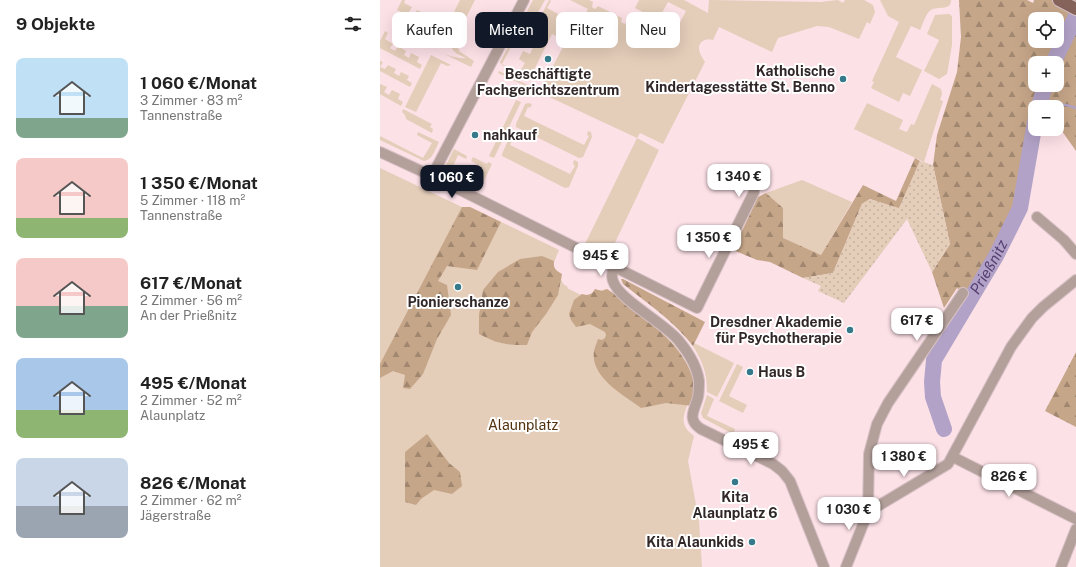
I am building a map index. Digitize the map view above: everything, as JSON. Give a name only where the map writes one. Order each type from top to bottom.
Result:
[{"type":"main road","points":[[1059,0],[1076,9]]},
{"type":"street","points":[[432,176],[524,0]]},
{"type":"street","points":[[380,152],[432,176],[697,308],[754,192]]},
{"type":"street","points":[[1038,217],[1064,240],[1076,254]]},
{"type":"street","points":[[614,267],[612,272],[612,280],[615,286],[678,339],[690,356],[699,380],[698,397],[692,414],[694,423],[701,430],[773,464],[782,471],[790,481],[824,567]]},
{"type":"street","points":[[868,512],[948,464],[1011,347],[1032,318],[1076,280]]},
{"type":"street","points":[[846,567],[868,512],[869,454],[877,424],[888,403],[963,293]]},
{"type":"street","points":[[953,457],[1076,519]]},
{"type":"street","points":[[1061,567],[1076,529]]},
{"type":"green space","points":[[402,0],[405,0],[404,3],[412,7],[409,12],[401,12],[397,10]]},
{"type":"green space","points":[[460,0],[475,0],[467,16],[467,12],[454,12]]},
{"type":"green space","points":[[533,0],[545,0],[538,12],[527,12]]},
{"type":"green space","points":[[549,0],[551,1],[547,8],[556,13],[556,36],[552,34],[548,42],[548,12],[543,12]]},
{"type":"green space","points":[[570,0],[589,0],[593,2],[592,7],[595,9],[598,6],[610,12],[586,12],[588,9]]},
{"type":"green space","points":[[639,0],[684,0],[708,13],[709,0],[821,2],[838,0],[843,3],[845,0],[864,0],[873,5],[875,12],[870,24],[867,22],[859,39],[829,27],[817,26],[778,38],[772,52],[719,27],[713,40],[704,40],[700,44],[699,50],[705,62],[663,144],[640,133],[637,138],[498,73],[499,71],[540,91],[562,48],[618,48],[618,16],[622,18],[621,22],[625,24],[626,23],[626,48],[680,48],[680,23],[686,11],[668,2],[662,12],[643,12],[635,8]]},
{"type":"green space","points":[[880,0],[951,0],[949,6],[947,7],[931,10],[920,30],[911,26],[896,57],[922,70],[910,96],[903,93],[899,102],[871,88],[874,82],[872,81],[899,22],[888,16]]},
{"type":"green space","points":[[959,0],[1027,0],[1033,3],[1034,0],[1076,0],[1076,151],[1064,134],[1064,100],[1028,100],[1028,136],[1037,136],[1024,213],[973,301],[957,288],[944,308],[932,272],[950,244],[933,165],[937,135],[957,72],[961,37]]},
{"type":"green space","points":[[949,14],[952,16],[952,45],[947,74],[939,79],[924,71],[939,40],[927,34],[935,15]]},
{"type":"green space","points":[[385,31],[388,33],[385,39],[392,43],[390,48],[395,51],[397,48],[401,48],[406,51],[404,55],[409,58],[411,53],[419,57],[417,62],[422,65],[420,69],[380,48],[380,41]]},
{"type":"green space","points":[[452,48],[459,49],[459,51],[474,61],[471,67],[443,53],[458,58],[466,58],[459,55]]},
{"type":"green space","points":[[507,48],[510,48],[502,64],[519,73],[525,63],[519,59],[523,51],[530,54],[533,48],[545,48],[530,78],[528,78],[502,65],[500,62]]},
{"type":"green space","points":[[431,55],[451,65],[447,66],[441,63],[416,112],[405,107]]},
{"type":"green space","points":[[388,65],[396,69],[394,73],[399,76],[401,72],[409,76],[407,80],[412,83],[410,87],[380,71],[380,67],[385,69]]},
{"type":"green space","points":[[380,84],[387,87],[384,92],[389,95],[392,90],[400,94],[398,99],[403,102],[401,106],[380,94]]},
{"type":"green space","points":[[932,84],[941,89],[942,94],[940,100],[943,101],[924,162],[854,129],[867,103],[903,120],[899,129],[907,132],[911,124],[914,125]]},
{"type":"green space","points":[[516,100],[521,102],[494,158],[489,156]]},
{"type":"green space","points":[[525,104],[532,104],[530,108],[528,107],[524,116],[584,145],[589,136],[587,135],[588,131],[591,132],[592,137],[583,157],[579,158],[516,127]]},
{"type":"green space","points":[[403,109],[432,124],[430,127],[433,129],[432,133],[406,119],[402,112]]},
{"type":"green space","points":[[418,132],[439,142],[430,159],[424,161],[380,140],[380,136],[423,158],[432,143],[417,135]]},
{"type":"green space","points":[[514,132],[518,133],[516,137],[514,136],[510,145],[570,174],[575,166],[573,164],[574,160],[578,162],[578,166],[569,187],[565,188],[502,156],[511,134]]},
{"type":"green space","points":[[637,138],[659,150],[613,247],[612,253],[614,258],[585,244]]},
{"type":"green space","points":[[454,149],[467,156],[466,159],[458,155],[451,171],[473,181],[480,166],[471,161],[473,157],[487,164],[488,162],[492,164],[479,191],[448,176],[445,172],[446,165]]},
{"type":"green space","points":[[915,158],[920,161],[899,209],[870,199],[862,204],[833,273],[803,278],[770,262],[757,260],[733,250],[758,197],[766,193],[783,208],[783,238],[821,255],[863,185],[896,201]]},
{"type":"green space","points":[[920,161],[933,165],[950,244],[932,272],[907,219],[844,303],[818,291],[821,286],[803,278],[833,273],[862,204],[870,199],[899,208]]},
{"type":"green space","name":"Alaunplatz","points":[[380,168],[462,207],[470,207],[559,250],[553,265],[555,269],[562,274],[562,282],[568,287],[567,288],[581,295],[593,293],[595,289],[598,291],[607,289],[625,302],[672,342],[685,363],[691,389],[684,414],[684,420],[688,430],[694,436],[688,461],[699,521],[702,567],[380,567]]},
{"type":"green space","points":[[802,180],[852,202],[821,255],[782,238],[783,208],[766,193]]},
{"type":"green space","points":[[462,207],[470,207],[501,222],[477,270],[447,266],[438,281],[447,285],[451,315],[437,339],[423,374],[410,389],[403,388],[405,375],[393,371],[380,378],[380,364]]},
{"type":"green space","points":[[542,256],[554,261],[555,269],[562,274],[558,295],[532,332],[527,345],[502,343],[479,334],[479,315],[483,290],[498,272],[520,259]]},
{"type":"green space","points":[[621,279],[705,322],[693,346],[669,320],[623,284]]},
{"type":"green space","points":[[595,289],[602,291],[607,289],[616,295],[643,316],[671,342],[683,357],[691,373],[695,389],[693,406],[666,403],[641,408],[617,391],[602,377],[594,360],[594,351],[598,339],[602,340],[605,338],[605,332],[590,324],[576,327],[569,314],[574,300],[582,294],[591,294]]},
{"type":"green space","points":[[694,343],[734,363],[717,397],[707,392],[705,373],[702,363],[693,346]]},
{"type":"green space","points":[[1076,352],[1076,427],[1045,411]]},
{"type":"green space","points":[[737,364],[743,367],[729,396],[747,405],[743,413],[719,401]]},
{"type":"green space","points":[[707,395],[714,399],[707,416],[735,429],[733,434],[703,418],[701,413]]},
{"type":"green space","points":[[427,434],[449,463],[460,472],[462,486],[452,494],[434,490],[421,499],[416,505],[405,502],[405,452]]},
{"type":"waterway","name":"Prießnitz","points":[[1056,56],[1076,16]]},
{"type":"waterway","name":"Prießnitz","points":[[1041,100],[1043,92]]},
{"type":"waterway","points":[[1064,105],[1076,108]]},
{"type":"waterway","name":"Prießnitz","points":[[944,429],[933,397],[932,382],[934,360],[996,256],[1020,208],[1033,136]]},
{"type":"place","name":"Beschäftigte Fachgerichtszentrum","points":[[548,59]]},
{"type":"place","name":"Katholische Kindertagesstätte St. Benno","points":[[843,79]]},
{"type":"place","name":"nahkauf","points":[[475,135]]},
{"type":"place","name":"Pionierschanze","points":[[458,287]]},
{"type":"place","name":"Dresdner Akademie für Psychotherapie","points":[[850,330]]},
{"type":"place","name":"Haus B","points":[[750,372]]},
{"type":"place","name":"Kita Alaunplatz 6","points":[[735,482]]},
{"type":"place","name":"Kita Alaunkids","points":[[752,542]]}]
